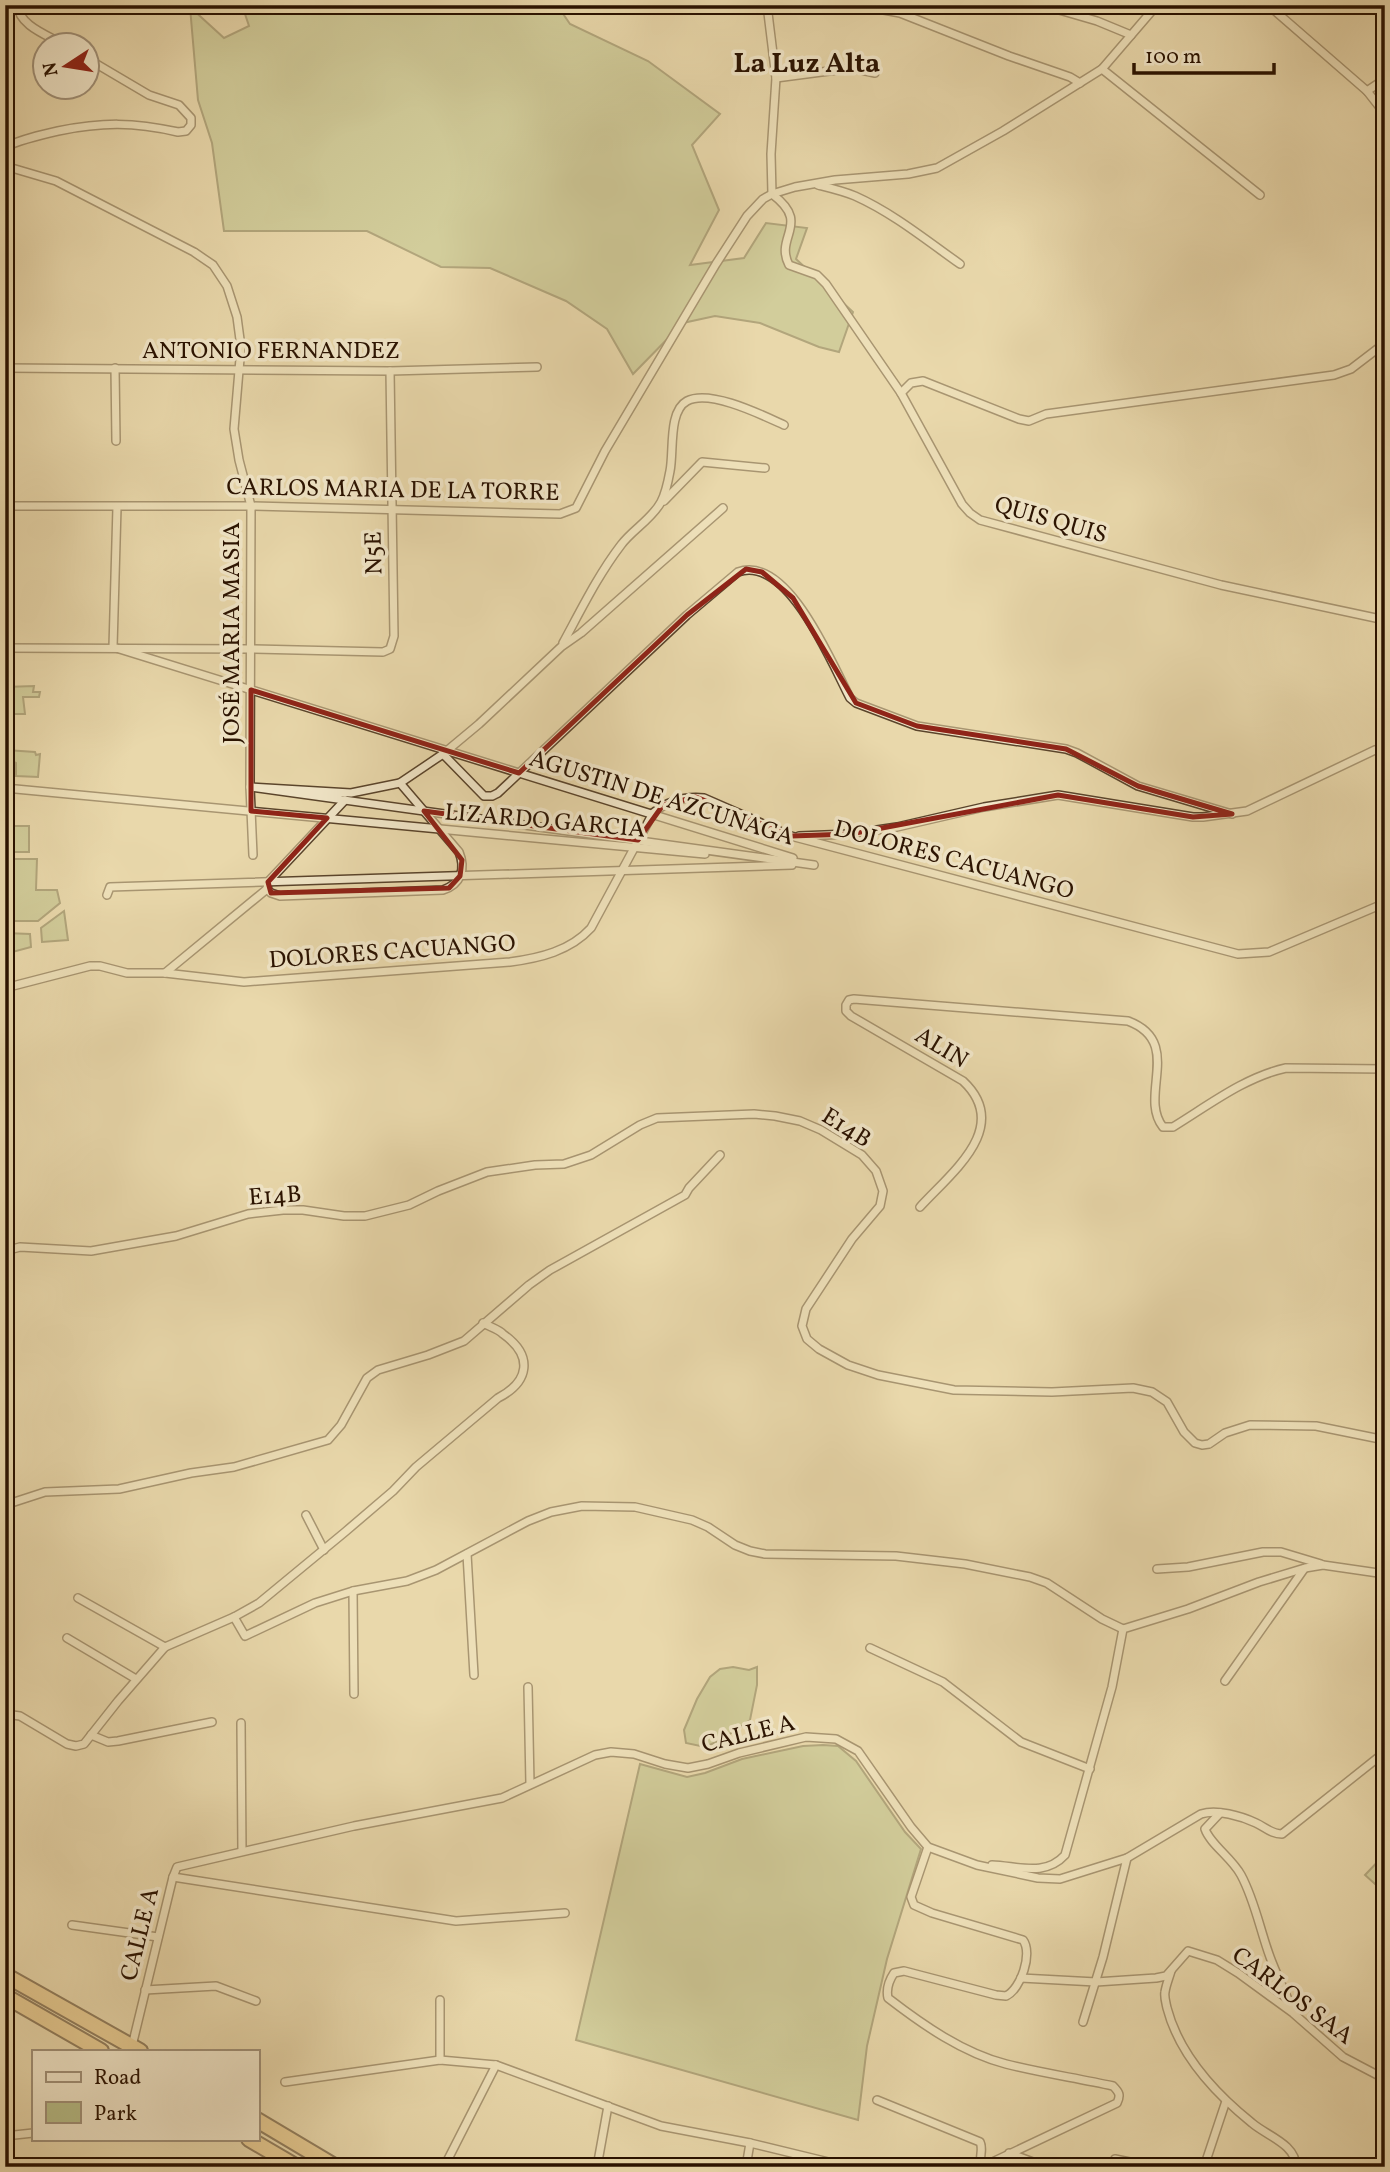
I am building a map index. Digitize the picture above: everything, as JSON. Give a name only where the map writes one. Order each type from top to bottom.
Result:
[{"type":"highway","points":[[5,1975],[136,2049]]},
{"type":"highway","points":[[5,1996],[99,2050]]},
{"type":"highway","points":[[259,2121],[336,2167]]},
{"type":"highway","points":[[250,2140],[274,2161],[297,2167]]},
{"type":"street","points":[[18,5],[19,14],[25,23],[41,32]]},
{"type":"street","points":[[766,5],[776,78],[771,154],[772,194],[814,183],[908,174],[937,168],[1003,131],[1102,69],[1157,5]]},
{"type":"street","points":[[836,5],[862,6],[900,13],[1080,83]]},
{"type":"street","points":[[1042,5],[1097,20],[1131,35]]},
{"type":"street","points":[[1268,5],[1367,91],[1385,114]]},
{"type":"street","points":[[5,147],[46,134],[93,124],[126,124],[178,132],[186,131],[191,125],[191,118],[179,105],[149,95],[102,67]]},
{"type":"street","points":[[776,78],[852,68],[874,74]]},
{"type":"street","points":[[1102,69],[1259,195]]},
{"type":"street","points":[[1367,91],[1385,79]]},
{"type":"street","name":"JOSÉ MARIA MASIA","points":[[5,166],[56,181],[194,252],[213,265],[228,286],[237,317],[241,347],[234,429],[251,506],[250,787],[253,855]]},
{"type":"street","points":[[814,183],[852,194],[874,206],[911,227],[960,264]]},
{"type":"street","name":"QUIS QUIS","points":[[772,194],[785,203],[793,224],[785,249],[785,258],[789,265],[817,275],[826,284],[901,393],[962,503],[980,520],[1220,585],[1385,620]]},
{"type":"street","name":"CARLOS MARIA DE LA TORRE","points":[[5,506],[251,506],[560,514],[576,508],[605,451],[733,236],[747,216],[763,199],[772,194]]},
{"type":"street","points":[[901,393],[911,383],[923,381],[1008,416],[1029,421],[1046,414],[1334,375],[1351,369],[1385,343]]},
{"type":"street","name":"ANTONIO FERNANDEZ","points":[[5,368],[390,371],[537,367]]},
{"type":"street","points":[[115,368],[116,441]]},
{"type":"street","name":"N5E","points":[[251,649],[383,652],[390,649],[394,636],[390,371]]},
{"type":"street","points":[[661,504],[673,455],[673,424],[685,402],[698,397],[736,404],[784,425]]},
{"type":"street","points":[[561,647],[621,545],[702,463],[765,468]]},
{"type":"street","points":[[113,647],[117,507]]},
{"type":"street","points":[[250,787],[351,793],[400,783],[479,724],[561,647],[581,633],[723,508]]},
{"type":"street","name":"LIZARDO GARCIA","points":[[445,752],[484,796],[498,793],[687,615],[738,572],[755,569],[769,576],[793,598],[823,646],[850,698],[856,703],[917,726],[1066,749],[1138,786],[1232,814]]},
{"type":"street","name":"AGUSTIN DE AZCUNAGA","points":[[113,647],[814,865]]},
{"type":"street","points":[[5,648],[251,649]]},
{"type":"street","points":[[791,836],[850,834],[897,827],[984,807],[1058,794],[1193,817],[1232,814],[1247,811],[1385,748]]},
{"type":"street","points":[[268,885],[271,893],[280,895],[443,890],[456,883],[460,876],[462,860],[459,852],[400,783]]},
{"type":"street","name":"LIZARDO GARCIA","points":[[250,787],[636,844],[814,865]]},
{"type":"street","name":"LIZARDO GARCIA","points":[[5,788],[440,829],[636,844]]},
{"type":"street","points":[[165,973],[268,885],[351,793]]},
{"type":"street","name":"DOLORES CACUANGO","points":[[5,988],[90,966],[127,973],[165,973],[244,982],[529,960],[553,953],[591,929],[652,814],[675,800],[704,798],[791,836],[1238,954],[1269,951],[1385,903]]},
{"type":"street","name":"AGUSTIN DE AZCUNAGA","points":[[107,895],[110,887],[268,885],[814,865]]},
{"type":"street","name":"ALIN","points":[[920,1207],[972,1150],[982,1128],[982,1109],[971,1088],[963,1081],[851,1016],[846,1011],[849,1000],[1128,1021],[1141,1026],[1149,1033],[1157,1053],[1156,1115],[1163,1127],[1173,1127],[1239,1086],[1271,1071],[1286,1068],[1385,1069]]},
{"type":"street","name":"E14B","points":[[5,1251],[20,1247],[92,1251],[176,1236],[248,1214],[283,1210],[365,1216],[409,1205],[487,1172],[564,1164],[591,1155],[639,1125],[657,1118],[754,1114],[775,1116],[800,1121],[821,1130],[862,1155],[876,1171],[883,1191],[880,1206],[852,1239],[806,1309],[802,1326],[807,1339],[848,1365],[878,1375],[954,1390],[1052,1392],[1133,1388],[1152,1392],[1167,1402],[1184,1432],[1195,1443],[1202,1445],[1209,1444],[1225,1433],[1250,1425],[1316,1426],[1385,1440]]},
{"type":"street","points":[[5,1505],[44,1492],[119,1489],[170,1477],[234,1467],[328,1440],[341,1425],[366,1378],[378,1370],[464,1341],[550,1270],[685,1195],[720,1155]]},
{"type":"street","points":[[5,1714],[20,1716],[67,1744],[84,1744],[164,1647],[234,1617],[259,1603],[324,1550],[393,1491],[416,1466],[498,1398],[512,1391],[522,1377],[525,1363],[519,1349],[504,1334],[484,1323]]},
{"type":"street","points":[[234,1617],[245,1636],[315,1604],[354,1591],[407,1581],[436,1570],[528,1521],[551,1512],[582,1506],[635,1507],[692,1520],[735,1545],[765,1554],[896,1556],[965,1564],[1030,1577],[1046,1583],[1102,1619],[1123,1629],[1188,1609],[1259,1582],[1323,1565]]},
{"type":"street","points":[[306,1515],[324,1550]]},
{"type":"street","points":[[1157,1569],[1188,1567],[1263,1552],[1281,1552],[1323,1565],[1385,1574]]},
{"type":"street","points":[[467,1554],[474,1675]]},
{"type":"street","points":[[1225,1681],[1305,1568]]},
{"type":"street","points":[[354,1591],[354,1695]]},
{"type":"street","points":[[78,1598],[164,1647]]},
{"type":"street","points":[[977,1864],[1030,1869],[1056,1864],[1068,1850],[1112,1687],[1123,1629]]},
{"type":"street","points":[[67,1638],[136,1679]]},
{"type":"street","points":[[870,1648],[943,1682],[1021,1742],[1090,1769]]},
{"type":"street","points":[[528,1687],[530,1784]]},
{"type":"street","points":[[91,1735],[108,1742],[118,1741],[212,1722]]},
{"type":"street","points":[[241,1723],[242,1851]]},
{"type":"street","name":"CALLE A","points":[[136,2049],[145,1990],[177,1867],[354,1826],[502,1798],[595,1755],[611,1752],[634,1754],[688,1768],[806,1737],[836,1739],[858,1751],[928,1847]]},
{"type":"street","points":[[877,2100],[980,2142],[982,2166],[1117,2103],[1120,2097],[1113,2086],[1005,2064],[981,2056],[953,2042],[888,1998],[886,1992],[894,1973],[904,1971],[1006,1996],[1016,1989],[1021,1978],[1028,1949],[1023,1940],[916,1908],[912,1903],[911,1898],[928,1847],[977,1864],[1038,1878],[1060,1879],[1127,1858],[1201,1814],[1212,1811],[1255,1822],[1272,1832],[1282,1833],[1380,1756],[1385,1762]]},
{"type":"street","points":[[1220,1813],[1205,1829],[1207,1836],[1236,1866],[1242,1878],[1293,2013]]},
{"type":"street","points":[[1083,2022],[1096,1982],[1127,1858]]},
{"type":"street","points":[[173,1877],[456,1921],[565,1913]]},
{"type":"street","points":[[72,1925],[158,1937]]},
{"type":"street","name":"CARLOS SAA","points":[[1171,1971],[1188,1951],[1217,1960],[1293,2013],[1343,2057],[1385,2079]]},
{"type":"street","points":[[1021,1978],[1096,1982],[1156,1978],[1166,1976],[1171,1971]]},
{"type":"street","points":[[1171,1971],[1164,1994],[1174,2032],[1211,2085],[1254,2126],[1292,2152],[1296,2167]]},
{"type":"street","points":[[145,1990],[216,1986],[256,2001]]},
{"type":"street","points":[[440,2000],[440,2060]]},
{"type":"street","points":[[285,2082],[440,2060],[496,2065],[661,2126],[750,2143],[849,2167]]},
{"type":"street","points":[[444,2167],[496,2065]]},
{"type":"street","points":[[1204,2167],[1226,2101]]},
{"type":"street","points":[[597,2167],[608,2106]]},
{"type":"street","points":[[5,2136],[32,2133]]},
{"type":"street","points":[[746,2167],[750,2143]]},
{"type":"street","points":[[1009,2153],[1046,2167]]},
{"type":"street","points":[[1115,2159],[1154,2167]]},
{"type":"highlighted area","points":[[746,569],[762,572],[793,598],[856,703],[917,726],[1066,749],[1138,786],[1232,814],[1193,817],[1058,795],[850,834],[791,836],[696,797],[663,805],[638,840],[424,811],[462,860],[460,876],[449,888],[271,893],[268,882],[327,818],[251,811],[251,690],[519,773],[687,615]]},
{"type":"green space","points":[[242,5],[557,5],[570,24],[648,61],[720,114],[692,145],[719,210],[690,265],[744,258],[766,223],[807,228],[796,259],[853,312],[839,352],[819,347],[760,323],[715,316],[683,323],[633,374],[607,329],[566,301],[490,268],[441,267],[367,231],[224,231],[212,143],[198,100],[190,7],[224,38],[249,26]]},
{"type":"green space","points":[[34,686],[33,692],[40,692],[39,697],[23,697],[25,714],[5,714],[5,687]]},
{"type":"green space","points":[[6,750],[40,754],[38,777],[16,776],[16,763],[7,759]]},
{"type":"green space","points":[[8,826],[29,826],[29,852],[8,852]]},
{"type":"green space","points":[[5,859],[37,859],[36,890],[57,890],[60,903],[38,921],[5,921]]},
{"type":"green space","points":[[64,911],[68,940],[42,942],[41,928]]},
{"type":"green space","points":[[5,933],[30,934],[31,947],[5,954]]},
{"type":"green space","points":[[733,1667],[749,1670],[757,1667],[757,1685],[750,1720],[721,1740],[705,1747],[686,1743],[684,1730],[710,1677],[720,1669]]},
{"type":"green space","points":[[803,1746],[838,1746],[856,1761],[905,1832],[921,1849],[887,1959],[867,2046],[858,2120],[576,2040],[640,1764],[687,1777],[742,1759]]},
{"type":"green space","points":[[1385,1854],[1385,1893],[1365,1875]]},
{"type":"district","name":"La Luz Alta","points":[[807,62]]}]
